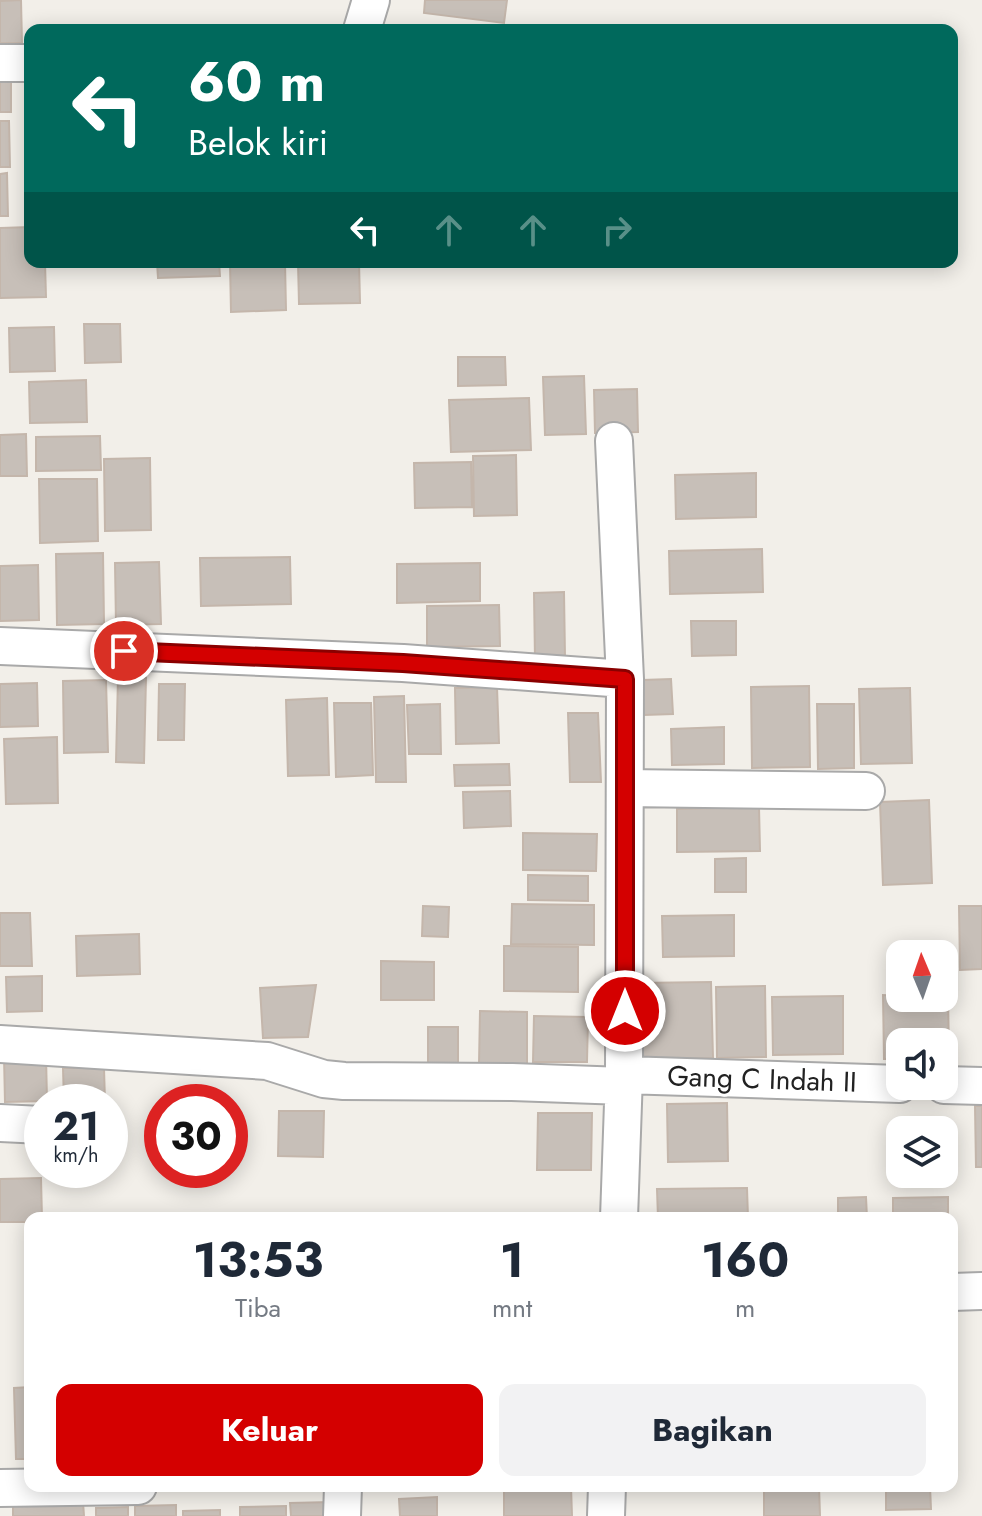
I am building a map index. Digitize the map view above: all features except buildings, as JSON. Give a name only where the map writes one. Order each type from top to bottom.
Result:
[{"type":"street","points":[[364,24],[371,0]]},
{"type":"street","points":[[0,63],[24,63]]},
{"type":"street","points":[[614,441],[625,679],[624,1080],[619,1212]]},
{"type":"street","points":[[0,646],[403,663],[625,679]]},
{"type":"street","points":[[625,788],[866,791]]},
{"type":"street","name":"Gang C Indah II","points":[[0,1044],[267,1061],[324,1079],[344,1081],[624,1080],[886,1084]]},
{"type":"street","points":[[958,1085],[982,1086]]},
{"type":"street","points":[[0,1123],[24,1124]]},
{"type":"street","points":[[958,1292],[982,1291]]},
{"type":"street","points":[[0,1488],[24,1488]]},
{"type":"street","points":[[342,1516],[343,1492]]},
{"type":"street","points":[[606,1516],[607,1492]]},
{"type":"route","points":[[124,651],[403,663],[625,679],[625,1011]]}]
